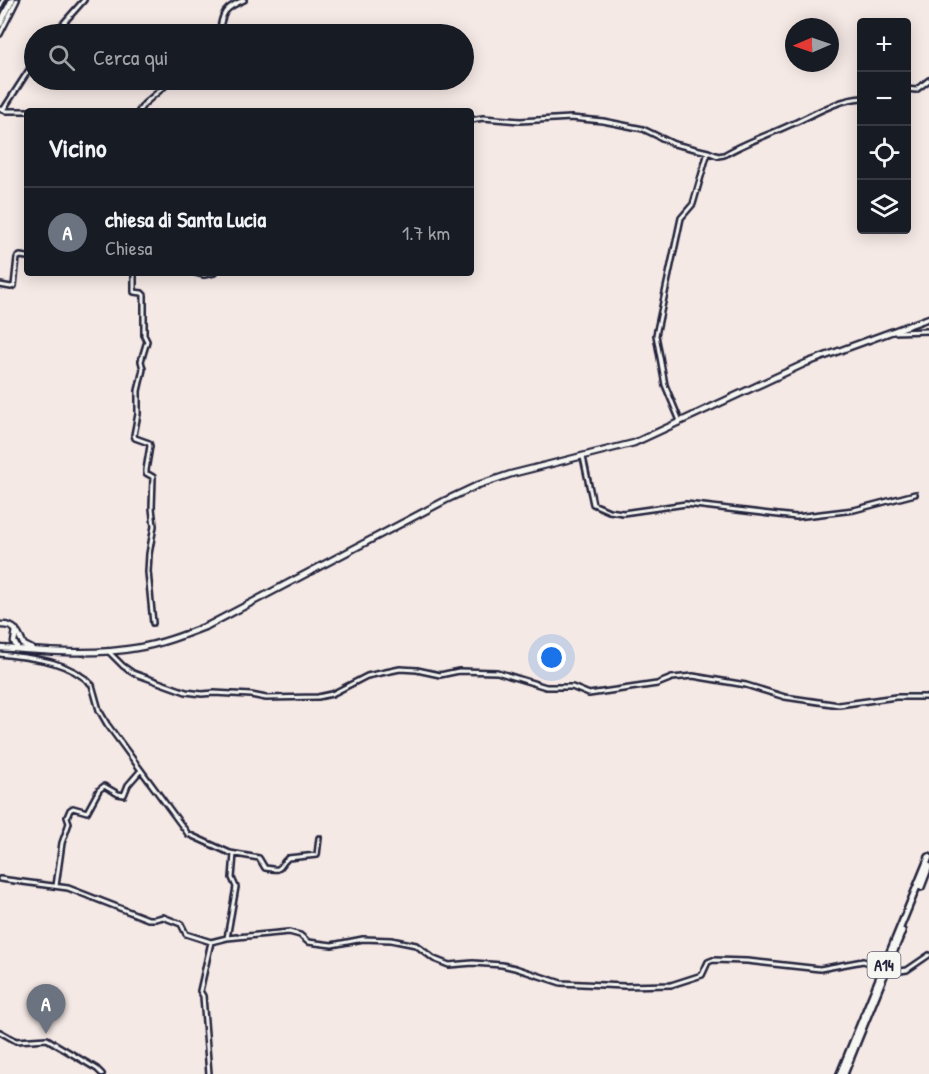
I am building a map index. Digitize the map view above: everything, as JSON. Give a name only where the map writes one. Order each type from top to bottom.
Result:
[{"type":"highway","points":[[0,17],[10,0]]},
{"type":"highway","points":[[0,24],[10,0]]},
{"type":"highway","name":"A14","points":[[842,1074],[929,857]]},
{"type":"highway","name":"A14","points":[[842,1074],[929,866]]},
{"type":"main road","points":[[3,648],[108,651],[154,644],[207,626],[478,485],[511,474],[634,443],[806,363],[929,318]]},
{"type":"main road","points":[[0,625],[8,625],[16,630],[28,647],[37,650]]},
{"type":"main road","points":[[16,630],[15,642],[18,649]]},
{"type":"main road","points":[[18,649],[22,640]]},
{"type":"main road","points":[[3,648],[15,642]]},
{"type":"street","points":[[0,6],[3,0]]},
{"type":"street","points":[[0,34],[17,0]]},
{"type":"street","points":[[63,24],[84,0]]},
{"type":"street","points":[[220,24],[221,17],[230,6],[244,0]]},
{"type":"street","points":[[24,77],[2,109],[24,111]]},
{"type":"street","points":[[911,90],[916,90],[929,80]]},
{"type":"street","points":[[141,108],[160,90]]},
{"type":"street","points":[[474,120],[528,121],[571,117],[603,121],[643,129],[674,144],[718,156],[831,106],[857,99]]},
{"type":"street","points":[[680,423],[665,385],[656,335],[681,218],[693,204],[708,152]]},
{"type":"street","points":[[0,285],[14,286],[17,258],[24,256]]},
{"type":"street","points":[[134,276],[134,292],[142,292],[144,295],[144,335],[147,341],[141,362],[143,369],[138,392],[138,414],[134,435],[135,438],[149,443],[150,446],[146,473],[153,477],[154,526],[149,554],[148,585],[153,623]]},
{"type":"street","points":[[891,332],[929,331]]},
{"type":"street","points":[[583,457],[593,504],[618,513],[686,504],[796,517],[846,512],[915,494]]},
{"type":"street","points":[[108,651],[133,674],[186,692],[252,695],[266,698],[318,697],[332,694],[368,676],[400,669],[440,675],[459,670],[497,672],[546,687],[572,687],[590,694],[657,684],[690,676],[746,685],[785,697],[839,705],[896,697],[929,697]]},
{"type":"street","points":[[0,654],[53,662],[70,668],[85,678],[92,685],[101,715],[188,834],[234,854],[259,858],[265,868],[279,870],[288,858],[317,855],[319,838]]},
{"type":"street","points":[[56,886],[62,843],[69,823],[67,817],[70,810],[73,808],[87,812],[99,790],[104,786],[124,795],[128,785],[141,770]]},
{"type":"street","points":[[227,938],[236,886],[232,878],[234,854]]},
{"type":"street","points":[[0,879],[56,886],[148,919],[163,917],[181,924],[186,934],[211,942],[227,938],[289,932],[300,935],[308,942],[332,945],[359,939],[391,940],[416,945],[434,959],[449,965],[473,963],[502,965],[561,982],[624,986],[676,985],[702,975],[708,962],[713,960],[747,961],[820,969],[863,961],[894,972],[907,970],[929,955]]},
{"type":"street","points":[[209,1074],[203,996],[200,991],[211,942]]},
{"type":"street","points":[[0,1032],[16,1041],[47,1039],[98,1069],[102,1074]]},
{"type":"place","name":"chiesa di Santa Lucia","points":[[46,1034]]}]
